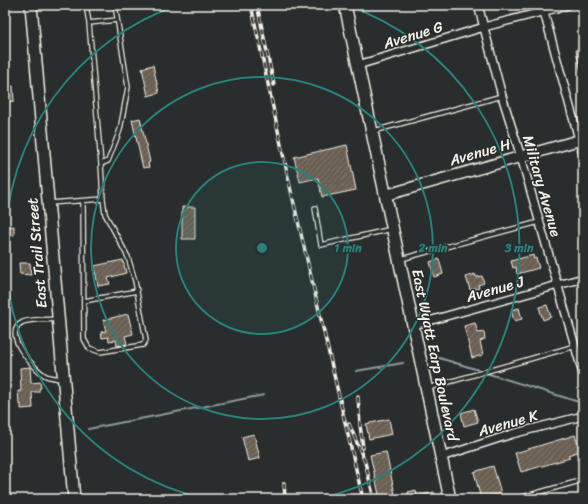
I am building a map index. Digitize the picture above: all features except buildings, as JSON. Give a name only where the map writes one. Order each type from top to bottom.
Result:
[{"type":"main road","name":"East Trail Street","points":[[31,5],[74,499]]},
{"type":"main road","name":"East Wyatt Earp Boulevard","points":[[345,5],[450,499]]},
{"type":"street","name":"Military Avenue","points":[[478,5],[502,96],[583,374]]},
{"type":"street","name":"Avenue G","points":[[358,66],[543,8],[568,5]]},
{"type":"street","points":[[543,8],[581,139],[583,154]]},
{"type":"street","name":"Avenue H","points":[[386,195],[581,139]]},
{"type":"street","name":"Avenue J","points":[[414,325],[583,278]]},
{"type":"street","name":"Avenue K","points":[[442,457],[512,434],[583,416]]},
{"type":"lane","points":[[83,201],[84,339],[89,348],[100,352],[143,345],[146,340],[137,291],[128,257],[105,214],[89,23],[86,5]]},
{"type":"lane","points":[[101,164],[108,161],[120,130],[128,87],[115,5]]},
{"type":"lane","points":[[89,23],[117,20]]},
{"type":"lane","points":[[372,131],[502,96]]},
{"type":"lane","points":[[48,203],[103,199]]},
{"type":"lane","points":[[315,208],[321,245],[393,229]]},
{"type":"lane","points":[[400,260],[538,222]]},
{"type":"lane","points":[[84,301],[137,291]]},
{"type":"lane","points":[[58,319],[22,322],[17,326],[14,338],[17,345],[47,377],[64,380]]},
{"type":"lane","points":[[427,388],[575,346]]},
{"type":"lane","points":[[516,499],[583,480]]},
{"type":"waterway","points":[[436,357],[482,371]]},
{"type":"waterway","points":[[356,371],[403,363]]},
{"type":"waterway","points":[[486,373],[582,403]]},
{"type":"waterway","points":[[88,429],[264,395]]},
{"type":"railway","points":[[251,5],[291,191],[363,499]]},
{"type":"railway","points":[[257,5],[274,85]]},
{"type":"railway","points":[[358,397],[363,448]]},
{"type":"railway","points":[[349,424],[365,462],[374,499]]},
{"type":"railway","points":[[284,483],[285,499]]}]
